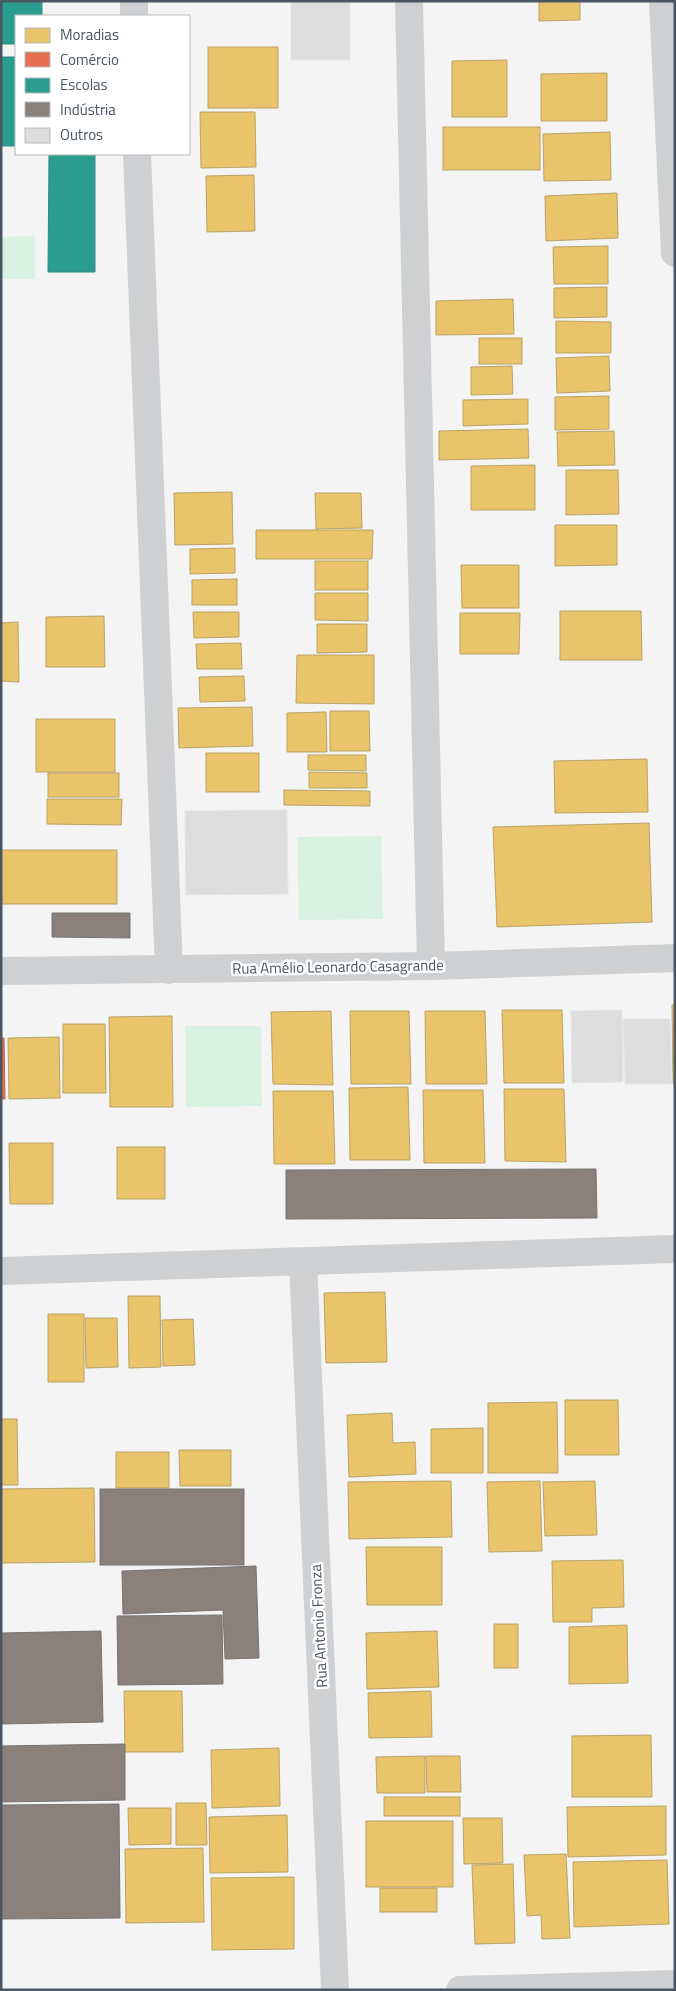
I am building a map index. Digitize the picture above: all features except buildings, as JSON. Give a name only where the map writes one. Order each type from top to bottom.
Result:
[{"type":"street","points":[[134,1],[134,15]]},
{"type":"street","points":[[409,1],[431,966]]},
{"type":"street","points":[[663,1],[675,253]]},
{"type":"street","points":[[137,155],[169,970]]},
{"type":"street","name":"Rua Amélio Leonardo Casagrande","points":[[1,971],[431,966],[675,958]]},
{"type":"street","points":[[1,1272],[675,1249]]},
{"type":"street","name":"Rua Antonio Fronza","points":[[303,1262],[335,1990]]},
{"type":"street","points":[[460,1990],[675,1984]]},
{"type":"green space","points":[[35,236],[35,279],[1,279],[1,237]]},
{"type":"green space","points":[[381,836],[383,919],[299,920],[297,837]]},
{"type":"green space","points":[[185,1026],[261,1026],[262,1106],[186,1107]]}]
